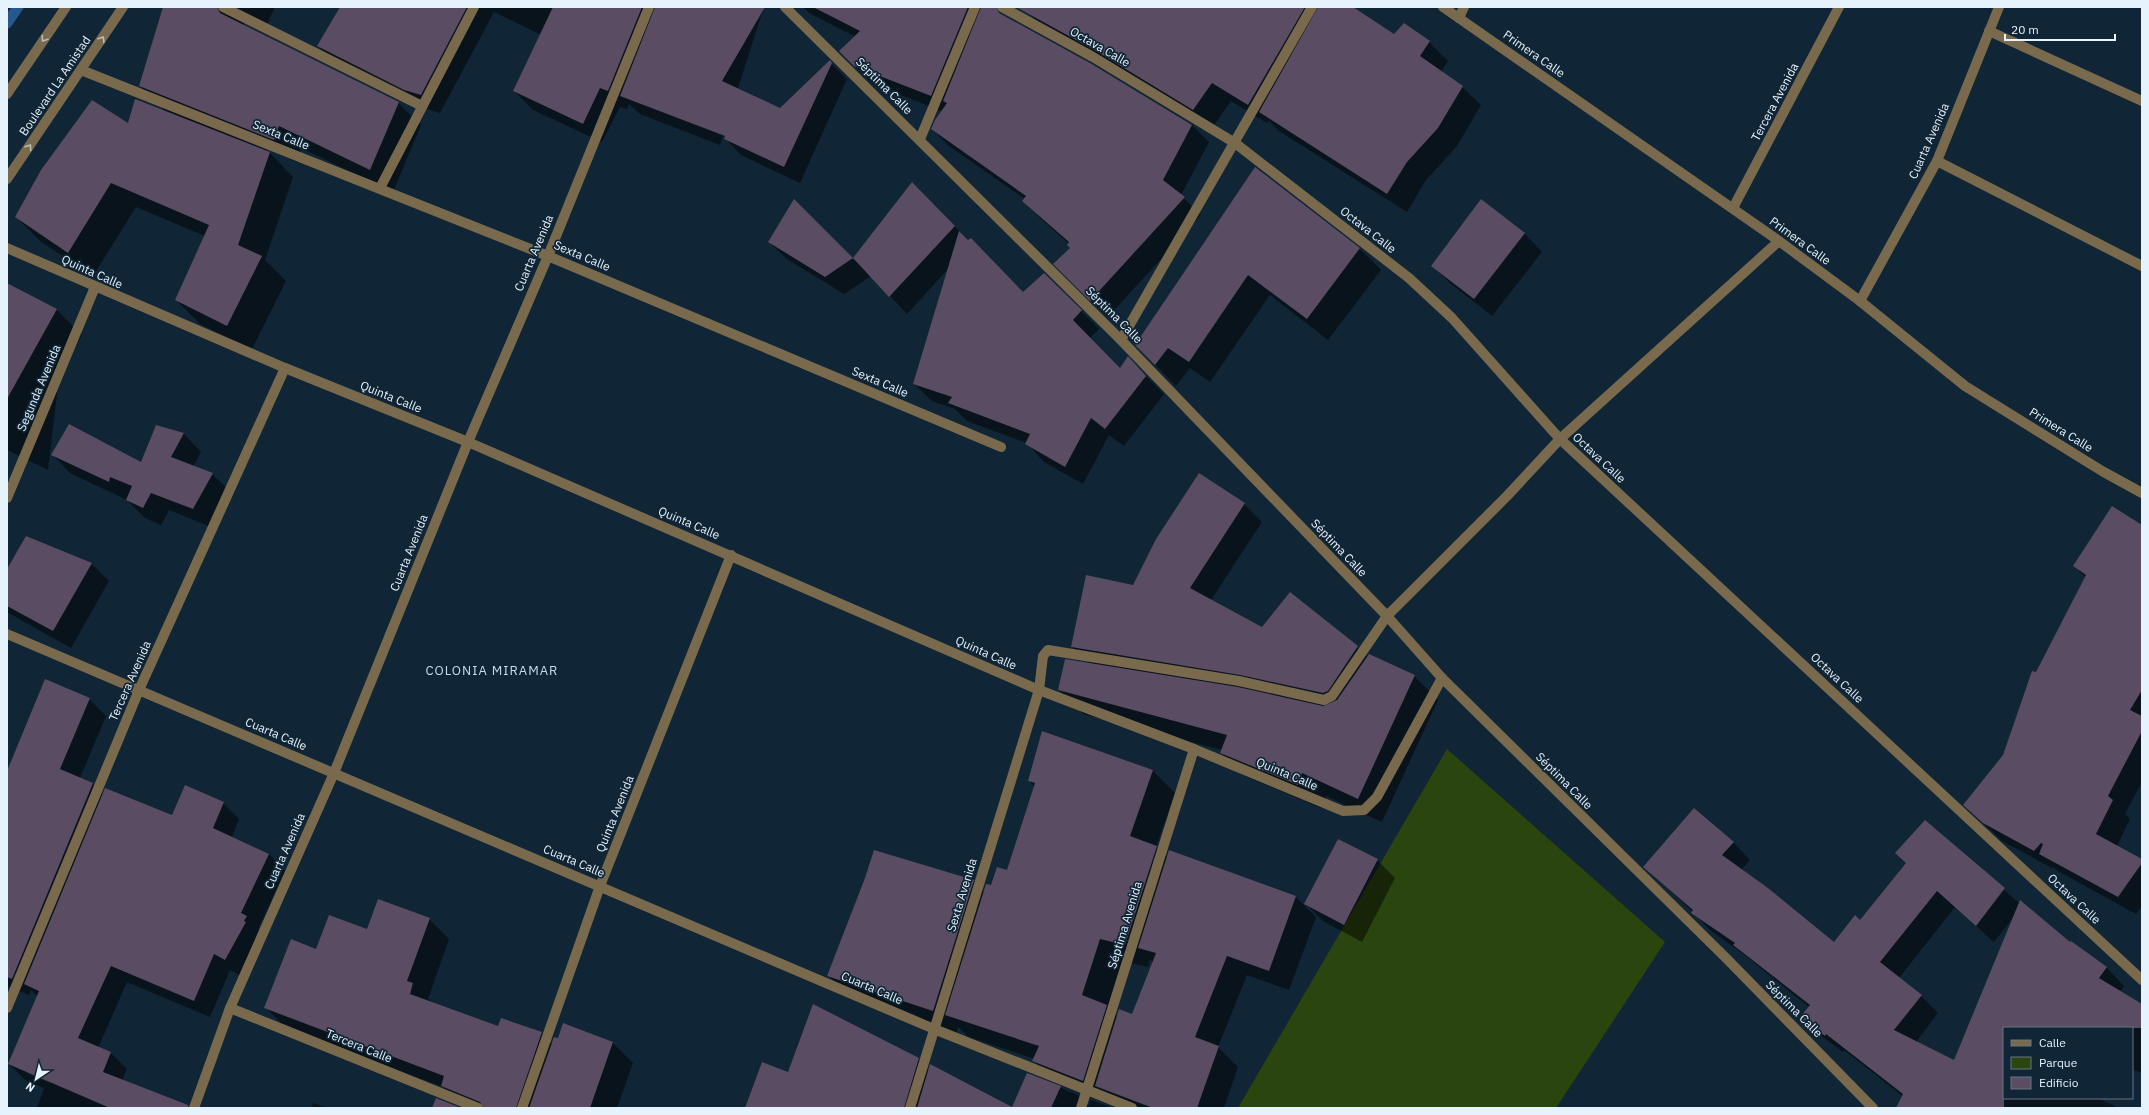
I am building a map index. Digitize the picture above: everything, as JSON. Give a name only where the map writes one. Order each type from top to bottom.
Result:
[{"type":"street","points":[[7,94],[66,7]]},
{"type":"street","name":"Boulevard La Amistad","points":[[7,179],[123,7]]},
{"type":"street","points":[[223,7],[422,106]]},
{"type":"street","points":[[380,188],[474,7]]},
{"type":"street","name":"Cuarta Avenida","points":[[194,1108],[230,1008],[334,773],[468,442],[548,256],[649,7]]},
{"type":"street","name":"Séptima Calle","points":[[785,7],[920,139],[1121,340],[1387,616],[1442,678],[1726,958],[1873,1108]]},
{"type":"street","points":[[920,139],[975,7]]},
{"type":"street","name":"Octava Calle","points":[[1002,7],[1093,57],[1235,143],[1408,278],[1452,318],[1560,439],[2142,980]]},
{"type":"street","points":[[1121,340],[1312,7]]},
{"type":"street","name":"Primera Calle","points":[[1443,7],[1779,241],[1860,301],[1965,386],[2102,471],[2142,493]]},
{"type":"street","points":[[1459,18],[1464,7]]},
{"type":"street","name":"Tercera Avenida","points":[[1733,208],[1839,7]]},
{"type":"street","name":"Cuarta Avenida","points":[[1860,301],[1937,161],[1999,7]]},
{"type":"street","points":[[1989,32],[2142,101]]},
{"type":"street","name":"Sexta Calle","points":[[81,70],[548,256],[1001,447]]},
{"type":"street","points":[[1937,161],[2142,266]]},
{"type":"street","points":[[1387,616],[1507,496],[1560,439],[1779,241]]},
{"type":"street","name":"Quinta Calle","points":[[7,248],[285,368],[468,442],[731,555],[1038,690],[1194,749],[1343,811],[1364,810],[1377,797],[1442,678]]},
{"type":"street","name":"Segunda Avenida","points":[[7,498],[95,287]]},
{"type":"street","name":"Tercera Avenida","points":[[7,1008],[139,690],[285,368]]},
{"type":"street","name":"Quinta Avenida","points":[[522,1108],[600,886],[731,555]]},
{"type":"street","name":"Sexta Avenida","points":[[910,1108],[1038,690],[1043,656],[1048,650],[1239,681],[1324,700],[1332,696],[1387,616]]},
{"type":"street","name":"Cuarta Calle","points":[[7,634],[934,1029],[1132,1108]]},
{"type":"street","name":"Séptima Avenida","points":[[1081,1108],[1194,749]]},
{"type":"street","name":"Tercera Calle","points":[[230,1008],[478,1108]]},
{"type":"green space","points":[[1447,749],[1665,942],[1556,1108],[1238,1108]]},
{"type":"building","points":[[163,7],[217,7],[220,13],[399,102],[370,170],[279,126],[274,140],[139,86]]},
{"type":"building","points":[[340,7],[467,7],[421,95],[404,90],[317,46]]},
{"type":"building","points":[[553,7],[642,7],[608,91],[600,88],[583,124],[513,91]]},
{"type":"building","points":[[655,7],[765,7],[722,81],[780,108],[830,60],[832,63],[784,167],[724,139],[725,136],[620,96]]},
{"type":"building","points":[[813,7],[968,7],[931,96],[854,66],[839,51],[860,31]]},
{"type":"building","points":[[981,7],[996,7],[999,13],[1090,63],[1192,125],[1163,180],[1185,197],[1090,301],[1053,264],[1070,248],[1067,245],[1069,242],[1022,201],[1026,196],[931,129],[935,120],[947,103],[943,101]]},
{"type":"building","points":[[1016,7],[1305,7],[1248,105],[1212,83],[1193,110],[1096,51]]},
{"type":"building","points":[[1318,7],[1353,7],[1394,34],[1404,23],[1430,41],[1420,56],[1463,86],[1438,128],[1407,162],[1387,194],[1259,112]]},
{"type":"building","points":[[135,99],[270,152],[238,245],[262,256],[227,326],[175,300],[209,225],[111,183],[68,253],[15,217],[41,170],[92,100],[128,123]]},
{"type":"building","points":[[1255,167],[1360,248],[1307,319],[1248,275],[1189,362],[1168,348],[1155,365],[1135,345]]},
{"type":"building","points":[[912,182],[955,226],[889,297],[853,258]]},
{"type":"building","points":[[794,199],[853,258],[825,277],[768,242]]},
{"type":"building","points":[[1481,199],[1525,233],[1474,299],[1431,266]]},
{"type":"building","points":[[959,231],[968,240],[971,238],[1023,292],[1044,273],[1082,310],[1073,320],[1120,368],[1128,356],[1146,376],[1105,429],[1091,418],[1065,467],[1025,444],[1030,434],[948,403],[952,397],[913,384]]},
{"type":"building","points":[[7,283],[57,309],[7,399]]},
{"type":"building","points":[[69,424],[141,462],[156,425],[184,433],[171,457],[213,473],[193,509],[151,493],[143,508],[126,500],[132,486],[110,477],[109,482],[51,455]]},
{"type":"building","points":[[1199,473],[1245,503],[1190,588],[1262,627],[1290,592],[1358,646],[1328,691],[1323,693],[1240,675],[1071,647],[1086,575],[1133,585],[1156,539]]},
{"type":"building","points":[[2112,506],[2142,525],[2142,690],[2130,710],[2142,716],[2142,731],[2108,796],[2113,800],[2096,834],[2142,859],[2142,863],[2118,897],[2039,854],[2043,844],[2041,843],[2034,851],[1983,823],[1963,805],[2003,755],[2032,671],[2036,672],[2086,575],[2073,566]]},
{"type":"building","points":[[26,536],[92,563],[53,631],[7,606],[7,569]]},
{"type":"building","points":[[1369,654],[1415,675],[1358,799],[1302,773],[1298,785],[1220,753],[1227,735],[1058,690],[1065,659],[1238,687],[1323,706],[1337,700]]},
{"type":"building","points":[[45,679],[90,698],[60,769],[93,783],[12,979],[7,977],[7,771]]},
{"type":"building","points":[[1042,731],[1153,770],[1130,836],[1157,846],[1125,945],[1100,939],[1082,995],[1107,1005],[1083,1081],[1032,1061],[1039,1046],[945,1015],[986,884],[991,885],[997,867],[1007,870],[1035,783],[1028,781]]},
{"type":"building","points":[[185,785],[224,802],[213,828],[269,854],[241,913],[247,916],[244,921],[246,922],[225,960],[214,954],[194,1001],[111,966],[78,1038],[111,1052],[103,1072],[188,1105],[188,1108],[110,1108],[8,1064],[39,991],[24,984],[105,788],[172,815]]},
{"type":"building","points":[[1694,808],[1734,842],[1722,855],[1768,888],[1834,942],[1855,915],[1860,920],[1906,863],[1895,853],[1925,820],[2005,888],[1976,926],[1937,891],[1880,962],[1922,995],[1894,1030],[1954,1060],[2020,900],[2070,942],[2071,941],[2107,967],[2099,978],[2142,1004],[2142,1028],[2003,1027],[2004,1108],[1896,1108],[1903,1094],[1826,1034],[1825,1036],[1800,1017],[1810,1005],[1733,945],[1735,943],[1691,913],[1693,910],[1643,867]]},
{"type":"building","points":[[1338,839],[1378,859],[1344,925],[1304,904]]},
{"type":"building","points":[[874,850],[974,880],[933,1011],[827,976],[865,878]]},
{"type":"building","points":[[1169,850],[1296,896],[1269,971],[1227,956],[1195,1037],[1219,1046],[1197,1108],[1153,1108],[1095,1086],[1119,1009],[1132,1014],[1156,953],[1138,948]]},
{"type":"building","points":[[378,899],[430,918],[407,981],[413,983],[410,994],[498,1026],[501,1018],[542,1032],[516,1108],[484,1108],[480,1102],[441,1086],[444,1076],[264,1008],[291,939],[316,949],[329,915],[367,929]]},
{"type":"building","points":[[813,1004],[919,1058],[904,1108],[745,1108],[762,1062],[788,1072]]},
{"type":"building","points":[[563,1023],[613,1042],[590,1108],[529,1108],[554,1037],[558,1038]]},
{"type":"building","points":[[930,1064],[1012,1107],[1027,1073],[1061,1086],[1051,1108],[917,1108]]},
{"type":"building","points":[[436,1098],[461,1108],[432,1108]]},
{"type":"waterway","points":[[7,23],[18,7]]},
{"type":"district","name":"COLONIA MIRAMAR","points":[[492,670]]}]
